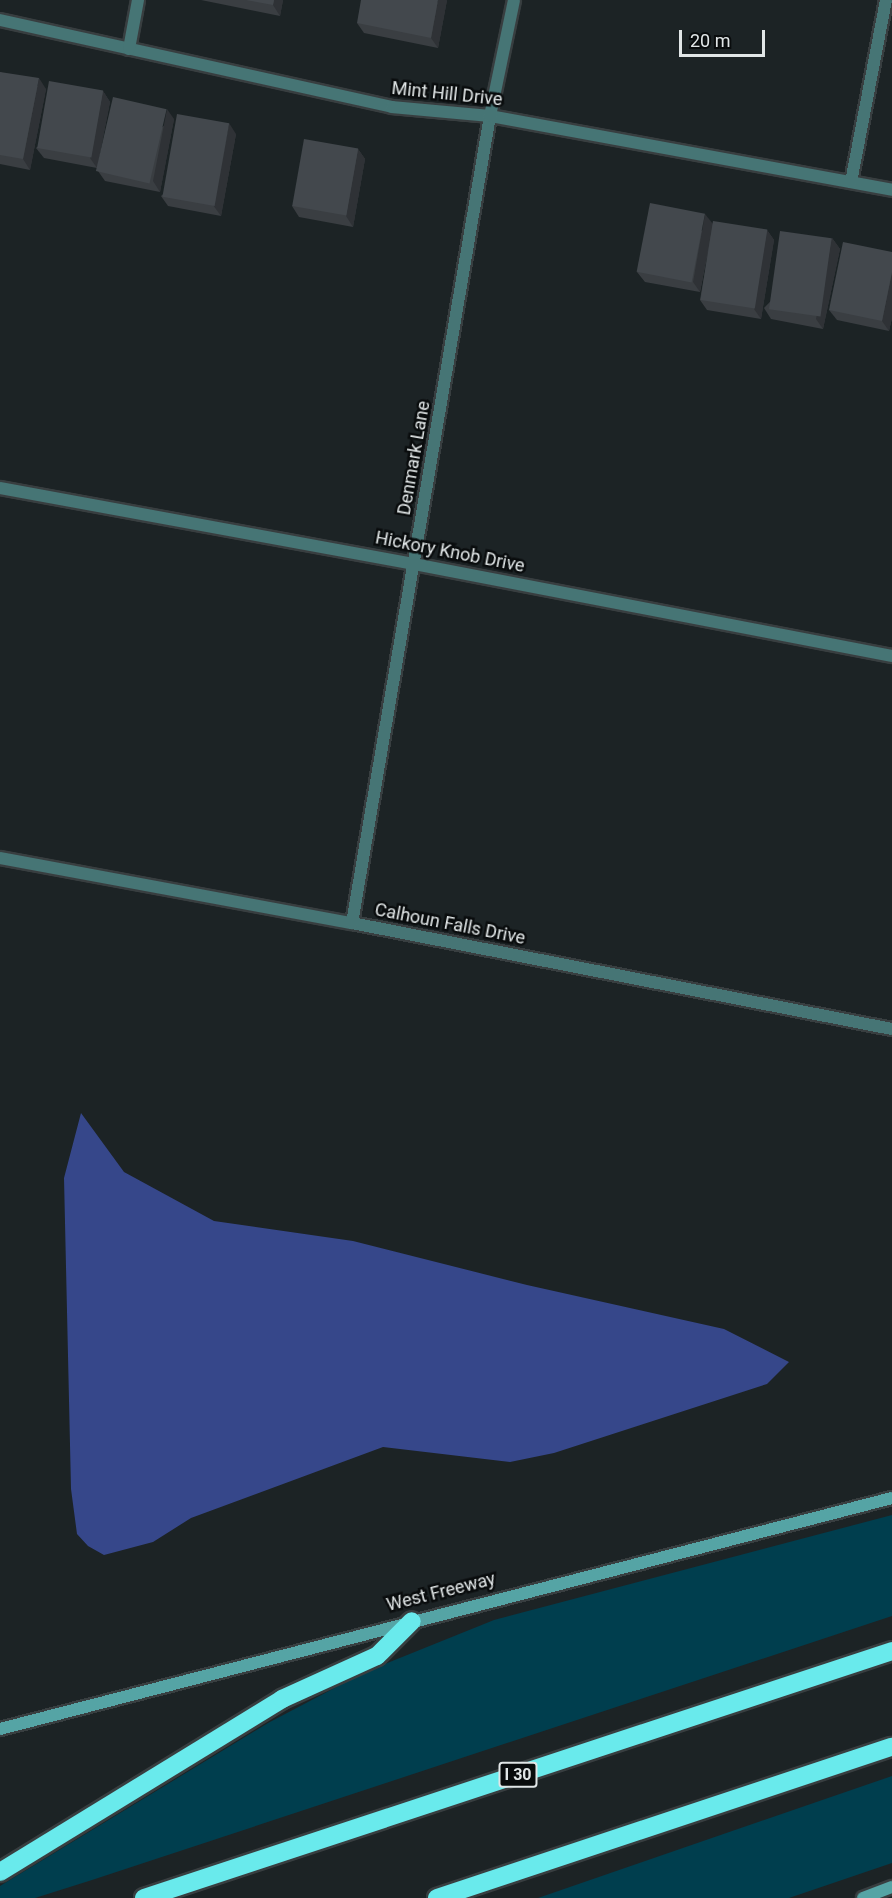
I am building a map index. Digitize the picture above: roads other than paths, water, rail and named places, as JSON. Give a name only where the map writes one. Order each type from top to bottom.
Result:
[{"type":"highway","points":[[0,1872],[282,1699],[377,1656],[412,1621]]},
{"type":"highway","name":"I 30","points":[[144,1898],[892,1651]]},
{"type":"highway","points":[[437,1898],[892,1747]]},
{"type":"main road","name":"West Freeway","points":[[0,1729],[892,1498]]},
{"type":"main road","points":[[863,1898],[892,1887]]},
{"type":"street","points":[[129,49],[138,0]]},
{"type":"street","name":"Denmark Lane","points":[[352,923],[490,116],[514,0]]},
{"type":"street","points":[[850,182],[886,0]]},
{"type":"street","name":"Mint Hill Drive","points":[[0,20],[392,107],[490,116],[892,190]]},
{"type":"street","name":"Hickory Knob Drive","points":[[0,488],[414,564],[892,656]]},
{"type":"street","name":"Calhoun Falls Drive","points":[[0,858],[352,923],[892,1029]]},
{"type":"water","points":[[81,1113],[124,1172],[214,1221],[353,1241],[527,1285],[724,1329],[789,1362],[767,1384],[554,1453],[510,1462],[383,1447],[191,1518],[153,1542],[104,1555],[88,1546],[77,1534],[71,1489],[64,1178]]}]
